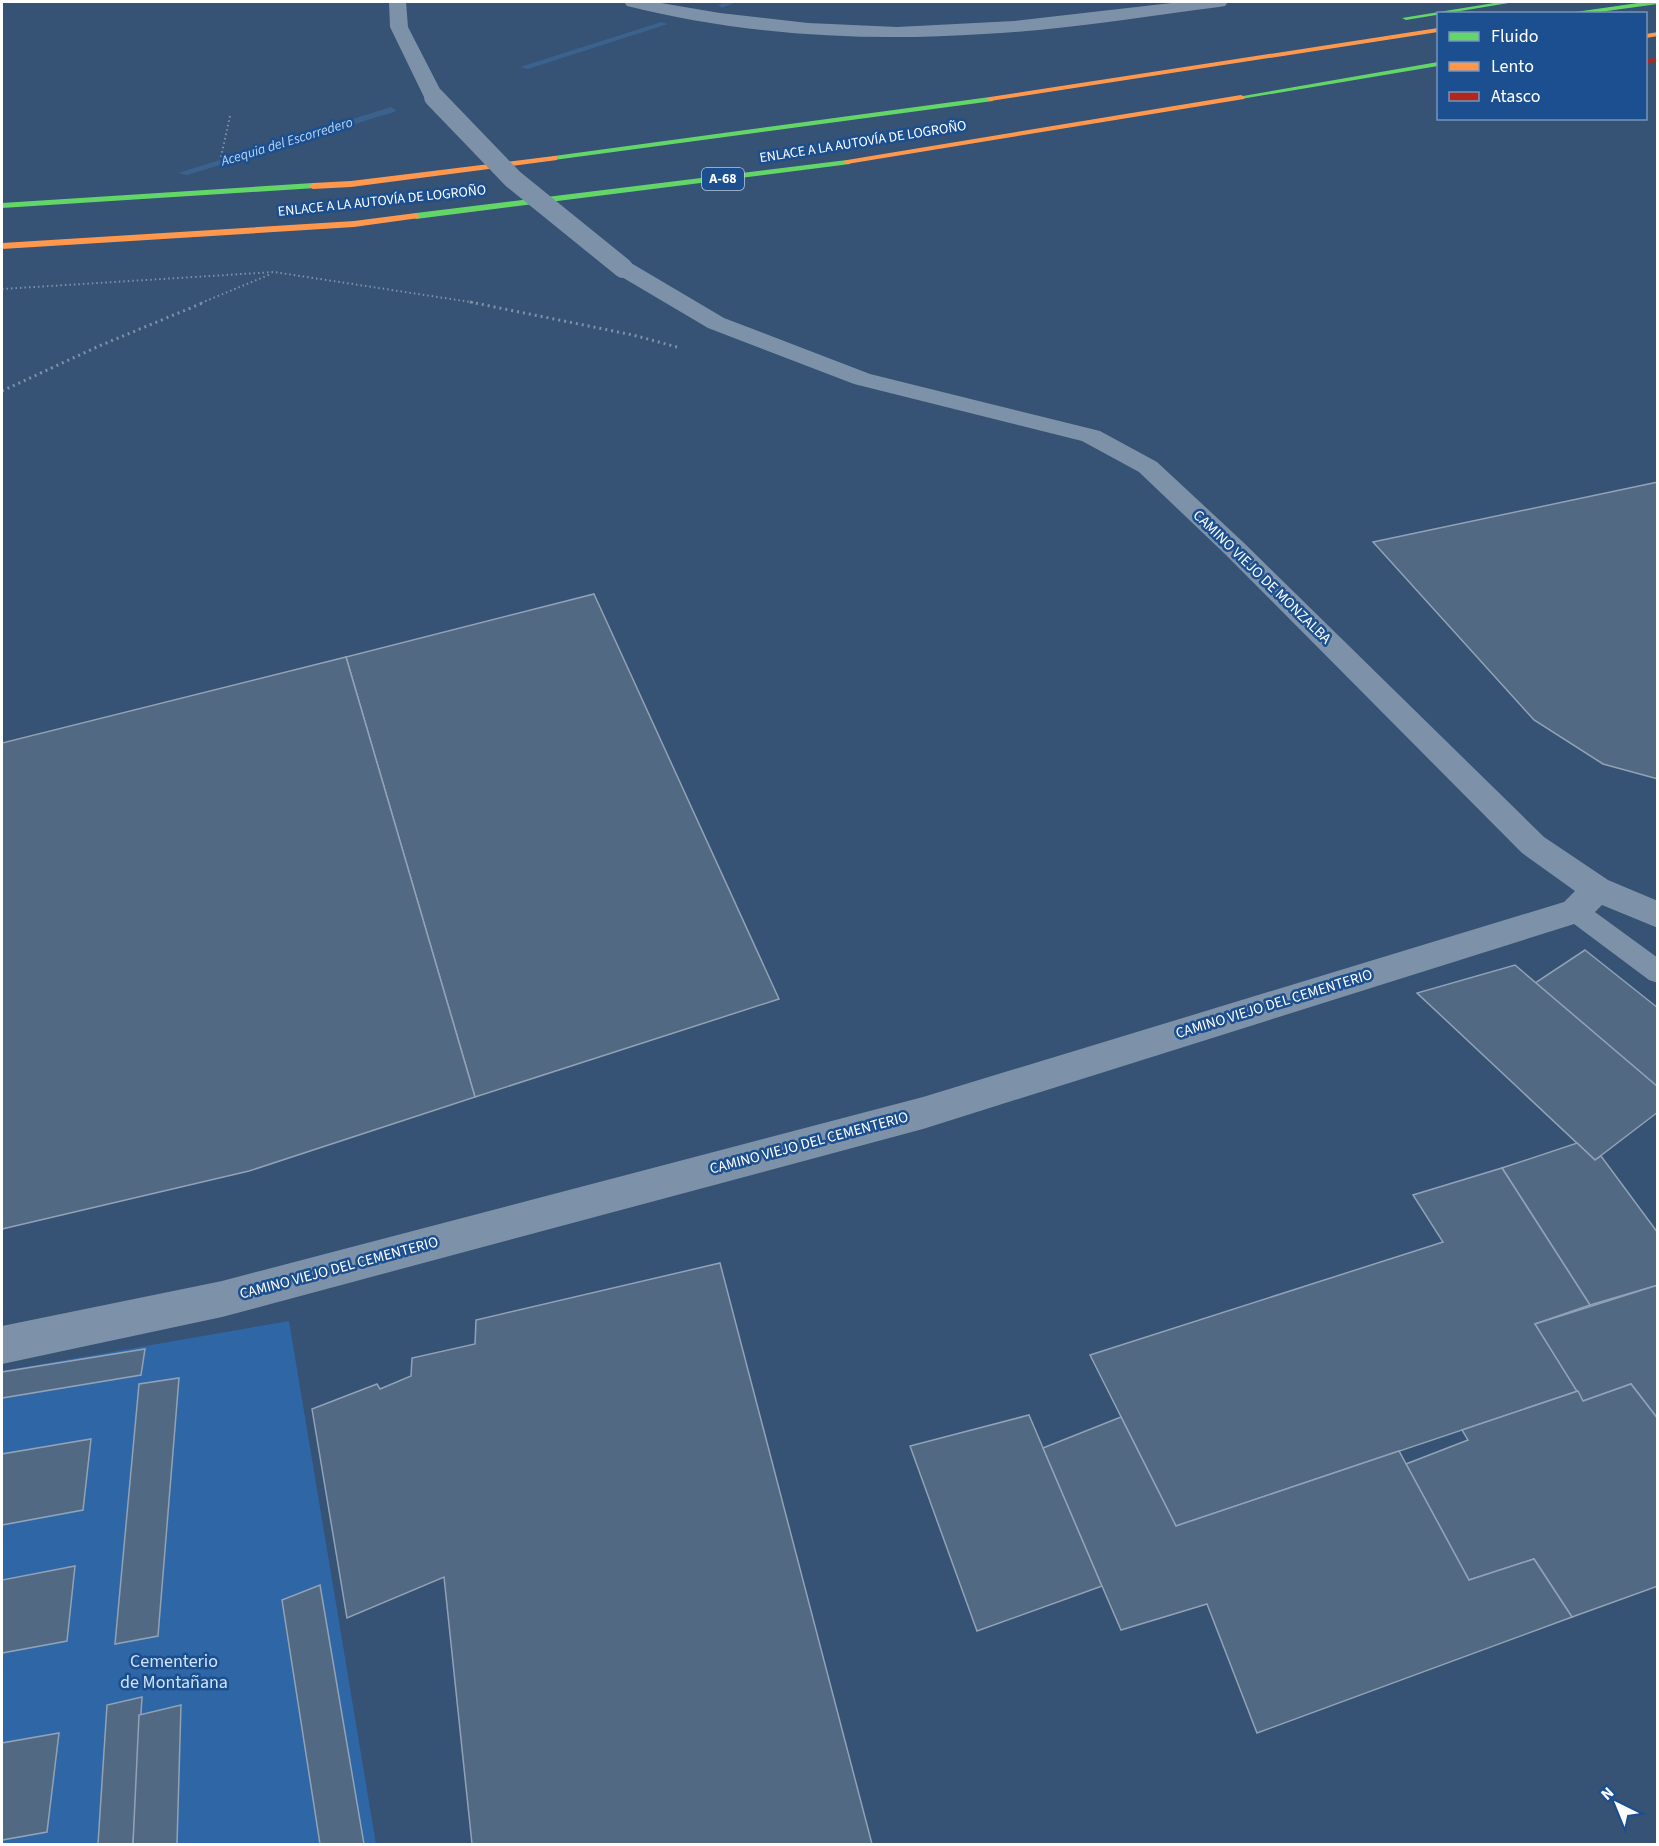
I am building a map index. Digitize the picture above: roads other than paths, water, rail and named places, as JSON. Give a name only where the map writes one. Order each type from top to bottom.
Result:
[{"type":"highway","points":[[1445,12],[1511,2]]},
{"type":"highway","points":[[1580,12],[1658,2]]},
{"type":"highway","points":[[1392,20],[1437,13]]},
{"type":"highway","name":"ENLACE A LA AUTOVÍA DE LOGROÑO","points":[[2,206],[351,184],[922,110],[1437,30]]},
{"type":"highway","points":[[922,110],[1123,64]]},
{"type":"highway","name":"ENLACE A LA AUTOVÍA DE LOGROÑO","points":[[2,246],[366,222],[803,169],[1437,64]]},
{"type":"highway","points":[[1184,106],[1261,105],[1373,89]]},
{"type":"street","name":"CAMINO VIEJO DE MONZALBA","points":[[397,2],[399,27],[434,97],[513,179],[623,268],[716,323],[862,379],[1091,436],[1148,467],[1268,581],[1586,900],[1658,915]]},
{"type":"street","points":[[633,2],[700,16],[764,24],[875,31],[933,31],[1038,25],[1219,2]]},
{"type":"street","name":"CAMINO VIEJO DEL CEMENTERIO","points":[[2,1345],[222,1299],[911,1116],[1586,900]]},
{"type":"lane","points":[[1586,900],[1658,973]]},
{"type":"waterway","name":"Acequia del Escorredero","points":[[722,5],[733,2]]},
{"type":"waterway","name":"Acequia del Escorredero","points":[[525,67],[664,24]]},
{"type":"waterway","name":"Acequia del Escorredero","points":[[183,173],[391,110]]},
{"type":"park label","name":"Cementerio de Montañana","points":[[174,1671]]}]
